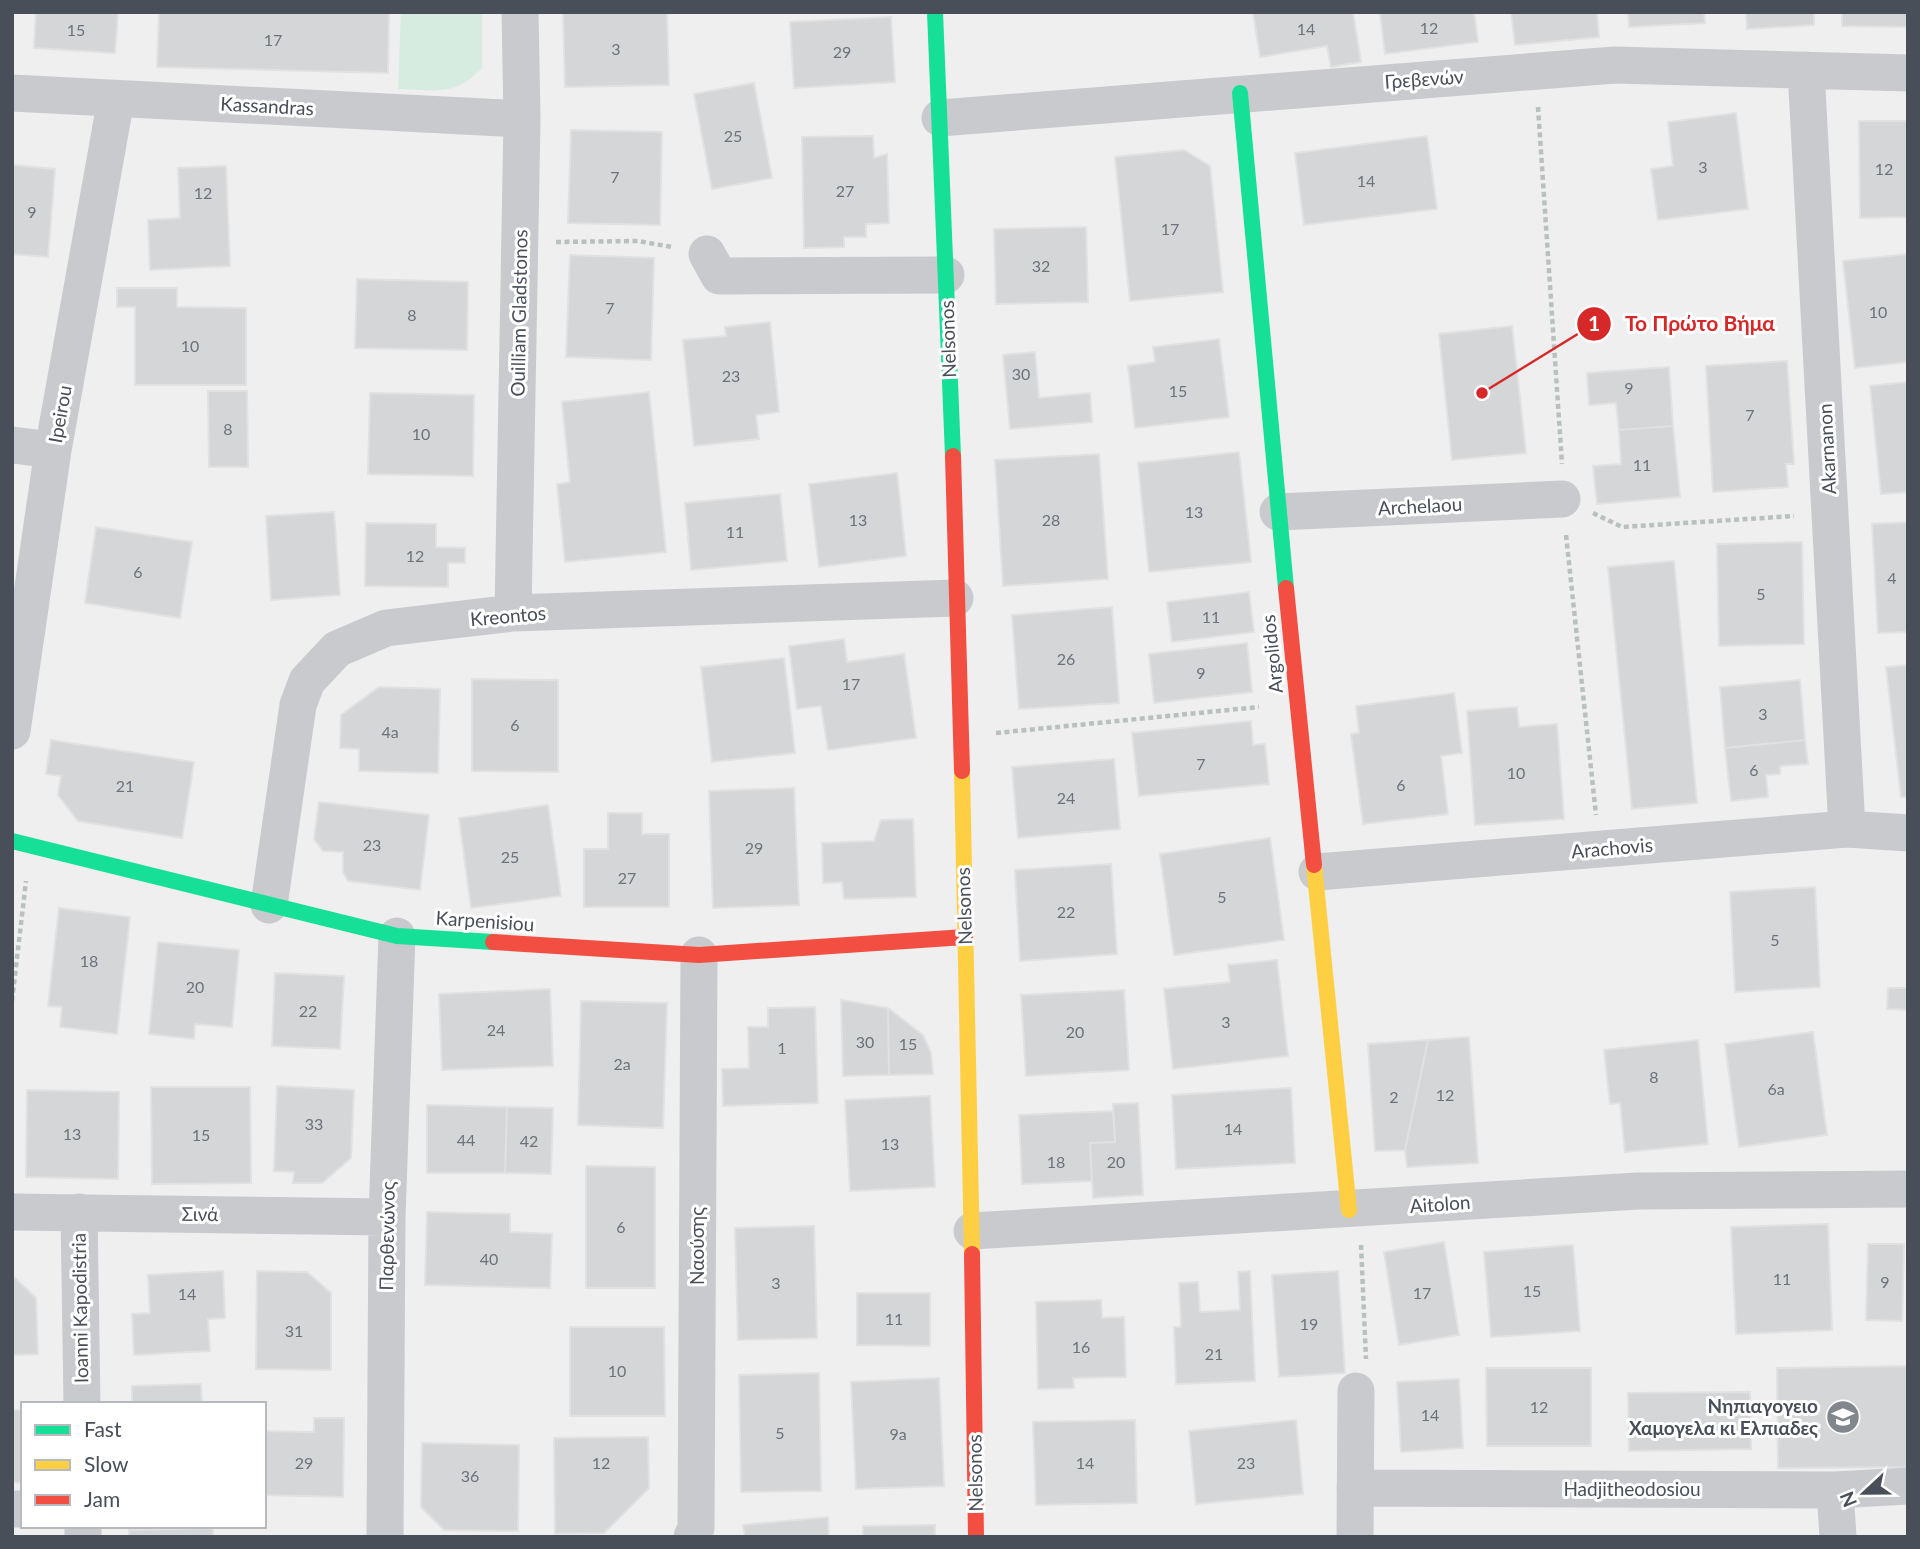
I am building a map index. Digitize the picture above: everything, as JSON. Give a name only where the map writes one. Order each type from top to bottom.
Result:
[{"type":"street","name":"Ouilliam Gladstonos","points":[[513,613],[522,119],[520,12]]},
{"type":"street","name":"Nelsonos","points":[[935,12],[946,275],[965,937],[976,1537]]},
{"type":"street","name":"Γρεβενών","points":[[940,118],[1615,65],[1908,73]]},
{"type":"street","name":"Akarnanon","points":[[1807,70],[1847,829]]},
{"type":"street","name":"Kassandras","points":[[12,93],[522,119]]},
{"type":"street","name":"Argolidos","points":[[1240,93],[1278,512],[1354,1210]]},
{"type":"street","name":"Ipeirou","points":[[12,731],[53,450],[117,99]]},
{"type":"street","name":"Nelsonos","points":[[707,254],[719,276],[946,275]]},
{"type":"street","points":[[12,445],[53,450]]},
{"type":"street","name":"Archelaou","points":[[1278,512],[1562,499]]},
{"type":"street","name":"Kreontos","points":[[269,905],[298,705],[307,681],[337,649],[386,628],[513,613],[955,598]]},
{"type":"street","name":"Arachovis","points":[[1317,872],[1847,829],[1908,833]]},
{"type":"street","name":"Karpenisiou","points":[[12,841],[397,936],[699,955],[965,937]]},
{"type":"street","name":"Παρθενώνος","points":[[385,1537],[387,1217],[397,936]]},
{"type":"street","name":"Ναούσης","points":[[692,1537],[696,1528],[699,955]]},
{"type":"street","name":"Aitolon","points":[[972,1231],[1638,1191],[1908,1189]]},
{"type":"street","name":"Σινά","points":[[12,1212],[387,1217]]},
{"type":"street","name":"Ioanni Kapodistria","points":[[79,1212],[82,1402]]},
{"type":"street","points":[[1355,1537],[1356,1391]]},
{"type":"street","name":"Hadjitheodosiou","points":[[1355,1488],[1835,1490],[1908,1486]]},
{"type":"street","points":[[1835,1490],[1838,1537]]},
{"type":"path","points":[[1535,71],[1561,414],[1562,499],[1600,849]]},
{"type":"path","points":[[520,242],[638,241]]},
{"type":"path","points":[[1562,499],[1622,527],[1830,513]]},
{"type":"path","points":[[959,736],[1298,703]]},
{"type":"path","points":[[12,1001],[30,845]]},
{"type":"path","points":[[1354,1210],[1367,1381],[1356,1391]]},
{"type":"green space","points":[[401,12],[482,12],[482,68],[463,84],[453,88],[398,89]]},
{"type":"building","points":[[36,12],[118,12],[115,53],[34,48]]},
{"type":"building","points":[[159,12],[389,12],[388,73],[157,67]]},
{"type":"building","points":[[563,12],[667,12],[669,85],[565,87]]},
{"type":"building","points":[[1253,12],[1353,12],[1361,62],[1331,67],[1327,46],[1260,57]]},
{"type":"building","points":[[1380,12],[1474,12],[1478,42],[1385,54]]},
{"type":"building","points":[[1511,12],[1597,12],[1599,37],[1515,45]]},
{"type":"building","points":[[1628,12],[1704,12],[1705,23],[1629,27]]},
{"type":"building","points":[[1746,12],[1814,12],[1814,25],[1747,29]]},
{"type":"building","points":[[1842,12],[1908,12],[1908,27],[1842,26]]},
{"type":"building","points":[[891,17],[895,82],[794,88],[790,22]]},
{"type":"building","points":[[754,83],[772,178],[712,189],[694,94]]},
{"type":"building","points":[[1736,113],[1748,209],[1658,220],[1651,169],[1673,166],[1668,122]]},
{"type":"building","points":[[1859,121],[1908,121],[1908,217],[1860,218]]},
{"type":"building","points":[[571,130],[662,132],[660,225],[568,223]]},
{"type":"building","points":[[873,136],[874,158],[887,154],[889,223],[866,224],[866,237],[844,237],[844,247],[804,248],[802,137]]},
{"type":"building","points":[[1427,136],[1437,209],[1304,225],[1295,153]]},
{"type":"building","points":[[1184,150],[1210,166],[1223,292],[1130,301],[1115,157]]},
{"type":"building","points":[[12,165],[55,169],[48,257],[12,254]]},
{"type":"building","points":[[226,166],[230,266],[150,270],[148,220],[180,218],[178,168]]},
{"type":"building","points":[[1086,227],[1088,302],[996,304],[994,229]]},
{"type":"building","points":[[1908,254],[1908,362],[1855,368],[1843,261]]},
{"type":"building","points":[[570,255],[654,258],[651,360],[566,357]]},
{"type":"building","points":[[357,279],[468,282],[467,350],[355,348]]},
{"type":"building","points":[[117,288],[177,288],[177,307],[246,308],[246,385],[135,385],[135,307],[117,307]]},
{"type":"building","points":[[770,322],[779,412],[756,415],[759,439],[694,446],[683,340],[726,336],[725,327]]},
{"type":"building","points":[[1512,326],[1526,453],[1452,460],[1439,334]]},
{"type":"building","points":[[1219,339],[1229,417],[1135,428],[1128,366],[1155,362],[1153,347]]},
{"type":"building","points":[[1035,352],[1039,398],[1090,393],[1092,422],[1010,429],[1003,355]]},
{"type":"building","points":[[1787,361],[1794,464],[1786,464],[1788,487],[1713,492],[1706,366]]},
{"type":"building","points":[[1669,367],[1673,426],[1619,430],[1616,403],[1589,405],[1587,373]]},
{"type":"building","points":[[1908,382],[1908,492],[1881,494],[1870,386]]},
{"type":"building","points":[[208,391],[247,391],[248,467],[209,467]]},
{"type":"building","points":[[649,392],[666,552],[565,562],[557,484],[570,482],[562,402]]},
{"type":"building","points":[[370,393],[474,395],[473,476],[368,474]]},
{"type":"building","points":[[1673,426],[1680,497],[1597,504],[1593,466],[1621,464],[1619,430]]},
{"type":"building","points":[[1239,452],[1251,562],[1149,572],[1138,463]]},
{"type":"building","points":[[1099,454],[1108,579],[1003,586],[995,460]]},
{"type":"building","points":[[897,473],[906,556],[819,567],[809,484]]},
{"type":"building","points":[[780,494],[787,561],[691,570],[685,503]]},
{"type":"building","points":[[334,512],[340,595],[271,600],[266,516]]},
{"type":"building","points":[[1908,522],[1908,632],[1878,633],[1872,524]]},
{"type":"building","points":[[366,523],[436,524],[436,547],[465,548],[465,563],[448,563],[448,587],[365,586]]},
{"type":"building","points":[[96,527],[192,542],[180,618],[85,603]]},
{"type":"building","points":[[1802,542],[1804,644],[1719,646],[1717,544]]},
{"type":"building","points":[[1674,561],[1697,803],[1632,809],[1608,567]]},
{"type":"building","points":[[1249,592],[1254,632],[1172,642],[1167,602]]},
{"type":"building","points":[[1112,607],[1119,703],[1019,709],[1012,615]]},
{"type":"building","points":[[844,639],[847,662],[904,654],[916,738],[828,750],[821,706],[797,709],[789,646]]},
{"type":"building","points":[[1247,643],[1252,692],[1154,703],[1149,654]]},
{"type":"building","points":[[784,658],[795,753],[712,762],[701,667]]},
{"type":"building","points":[[1908,665],[1908,797],[1901,797],[1886,667]]},
{"type":"building","points":[[472,679],[558,680],[558,772],[472,771]]},
{"type":"building","points":[[1800,680],[1805,740],[1725,748],[1720,687]]},
{"type":"building","points":[[379,687],[440,689],[438,773],[359,771],[359,749],[340,748],[341,715]]},
{"type":"building","points":[[1454,693],[1462,753],[1441,756],[1448,814],[1363,824],[1351,734],[1359,733],[1356,706]]},
{"type":"building","points":[[1517,707],[1519,727],[1557,724],[1564,819],[1475,825],[1467,711]]},
{"type":"building","points":[[1251,721],[1253,745],[1265,744],[1269,784],[1139,796],[1132,733]]},
{"type":"building","points":[[51,740],[194,762],[182,838],[78,821],[58,795],[61,776],[46,774]]},
{"type":"building","points":[[1805,740],[1808,764],[1780,766],[1780,774],[1766,775],[1768,797],[1731,801],[1725,748]]},
{"type":"building","points":[[1114,759],[1120,829],[1018,838],[1012,767]]},
{"type":"building","points":[[794,788],[799,905],[713,908],[709,791]]},
{"type":"building","points":[[319,802],[429,815],[420,890],[348,881],[343,872],[343,852],[323,851],[314,839]]},
{"type":"building","points":[[548,805],[561,896],[471,908],[459,818]]},
{"type":"building","points":[[608,813],[642,813],[642,834],[669,834],[669,907],[584,907],[584,849],[608,849]]},
{"type":"building","points":[[913,819],[916,897],[844,899],[842,882],[823,883],[822,843],[874,841],[881,820]]},
{"type":"building","points":[[1270,838],[1284,940],[1174,955],[1160,854]]},
{"type":"building","points":[[1111,864],[1117,954],[1020,961],[1015,870]]},
{"type":"building","points":[[1815,887],[1820,987],[1735,992],[1730,892]]},
{"type":"building","points":[[59,908],[130,917],[117,1034],[60,1027],[62,1007],[48,1006]]},
{"type":"building","points":[[158,942],[239,950],[232,1027],[195,1024],[194,1039],[149,1034]]},
{"type":"building","points":[[1277,960],[1288,1056],[1173,1069],[1164,989],[1230,982],[1228,965]]},
{"type":"building","points":[[275,973],[344,976],[340,1049],[272,1046]]},
{"type":"building","points":[[1888,988],[1908,988],[1908,1010],[1887,1009]]},
{"type":"building","points":[[550,989],[553,1066],[442,1070],[439,994]]},
{"type":"building","points":[[1124,990],[1129,1070],[1026,1076],[1021,995]]},
{"type":"building","points":[[841,1000],[888,1008],[889,1075],[843,1076]]},
{"type":"building","points":[[581,1001],[667,1003],[663,1128],[578,1125]]},
{"type":"building","points":[[815,1007],[818,1103],[723,1106],[722,1069],[749,1068],[748,1027],[768,1027],[768,1008]]},
{"type":"building","points":[[888,1008],[923,1035],[931,1053],[933,1074],[889,1075]]},
{"type":"building","points":[[1813,1032],[1827,1135],[1739,1147],[1725,1044]]},
{"type":"building","points":[[1469,1037],[1478,1163],[1407,1167],[1405,1150],[1428,1040]]},
{"type":"building","points":[[1428,1040],[1405,1150],[1375,1151],[1368,1044]]},
{"type":"building","points":[[1698,1040],[1708,1144],[1625,1152],[1620,1103],[1610,1104],[1604,1050]]},
{"type":"building","points":[[277,1086],[354,1090],[351,1158],[322,1183],[293,1183],[294,1172],[274,1171]]},
{"type":"building","points":[[151,1087],[250,1087],[251,1183],[152,1184]]},
{"type":"building","points":[[1291,1088],[1295,1163],[1176,1169],[1172,1095]]},
{"type":"building","points":[[27,1090],[119,1092],[118,1179],[26,1177]]},
{"type":"building","points":[[930,1096],[935,1187],[850,1191],[845,1100]]},
{"type":"building","points":[[1138,1103],[1143,1195],[1093,1198],[1090,1143],[1115,1142],[1113,1104]]},
{"type":"building","points":[[427,1105],[507,1107],[505,1173],[427,1173]]},
{"type":"building","points":[[507,1107],[553,1108],[551,1174],[505,1173]]},
{"type":"building","points":[[1113,1111],[1115,1142],[1090,1143],[1092,1181],[1022,1184],[1019,1115]]},
{"type":"building","points":[[586,1166],[655,1167],[655,1288],[586,1288]]},
{"type":"building","points":[[427,1212],[510,1214],[510,1232],[552,1234],[550,1288],[425,1285]]},
{"type":"building","points":[[1828,1224],[1832,1330],[1736,1334],[1731,1227]]},
{"type":"building","points":[[814,1226],[817,1338],[738,1340],[735,1228]]},
{"type":"building","points":[[1444,1242],[1459,1335],[1399,1345],[1384,1252]]},
{"type":"building","points":[[1868,1244],[1904,1244],[1902,1321],[1866,1320]]},
{"type":"building","points":[[1573,1245],[1580,1331],[1491,1337],[1484,1252]]},
{"type":"building","points":[[223,1271],[225,1318],[208,1319],[210,1351],[134,1355],[132,1314],[150,1313],[148,1275]]},
{"type":"building","points":[[257,1271],[307,1272],[331,1293],[331,1370],[256,1369]]},
{"type":"building","points":[[1250,1271],[1255,1381],[1176,1384],[1174,1327],[1181,1327],[1179,1283],[1198,1282],[1200,1312],[1240,1310],[1238,1272]]},
{"type":"building","points":[[1338,1271],[1345,1373],[1279,1377],[1272,1275]]},
{"type":"building","points":[[12,1275],[36,1298],[38,1354],[12,1355]]},
{"type":"building","points":[[857,1293],[930,1293],[930,1346],[857,1345]]},
{"type":"building","points":[[1101,1300],[1102,1318],[1124,1317],[1126,1377],[1073,1378],[1074,1388],[1038,1389],[1036,1302]]},
{"type":"building","points":[[570,1327],[664,1327],[665,1416],[570,1416]]},
{"type":"building","name":"Νηπιαγογειο Χαμογελα κι Ελπιαδες","points":[[1908,1366],[1908,1467],[1778,1468],[1777,1368]]},
{"type":"building","points":[[1486,1368],[1591,1368],[1591,1446],[1487,1446]]},
{"type":"building","points":[[819,1373],[821,1491],[741,1492],[739,1375]]},
{"type":"building","points":[[939,1378],[944,1486],[856,1489],[851,1382]]},
{"type":"building","points":[[1459,1379],[1463,1448],[1401,1452],[1397,1382]]},
{"type":"building","points":[[201,1384],[202,1402],[132,1402],[132,1386]]},
{"type":"building","points":[[1750,1392],[1751,1449],[1629,1451],[1628,1393]]},
{"type":"building","points":[[12,1410],[21,1410],[21,1481],[12,1482]]},
{"type":"building","points":[[314,1418],[344,1418],[343,1497],[266,1495],[266,1431],[314,1432]]},
{"type":"building","points":[[1135,1420],[1137,1503],[1036,1505],[1033,1422]]},
{"type":"building","points":[[1296,1420],[1303,1494],[1196,1504],[1189,1431]]},
{"type":"building","points":[[648,1437],[649,1488],[604,1533],[555,1534],[554,1438]]},
{"type":"building","points":[[422,1443],[519,1445],[518,1531],[444,1530],[421,1507]]},
{"type":"building","points":[[828,1517],[829,1537],[745,1537],[743,1525]]},
{"type":"building","points":[[935,1525],[935,1537],[863,1537],[863,1526]]},
{"type":"building","points":[[213,1528],[213,1537],[129,1537],[129,1530]]},
{"type":"building","points":[[344,1536],[344,1537],[249,1537]]},
{"type":"traffic: fast","points":[[935,12],[953,456]]},
{"type":"traffic: fast","points":[[1240,93],[1286,588]]},
{"type":"traffic: fast","points":[[12,841],[397,936],[493,942]]},
{"type":"traffic: slow","points":[[962,771],[972,1254]]},
{"type":"traffic: slow","points":[[1314,865],[1349,1210]]},
{"type":"traffic: jam","points":[[953,456],[962,771]]},
{"type":"traffic: jam","points":[[1286,588],[1314,865]]},
{"type":"traffic: jam","points":[[493,942],[699,955],[965,937]]},
{"type":"traffic: jam","points":[[972,1254],[976,1537]]},
{"type":"place","name":"Το Πρώτο Βήμα","points":[[1482,393]]},
{"type":"place","name":"Νηπιαγογειο Χαμογελα κι Ελπιαδες","points":[[1843,1417]]}]
